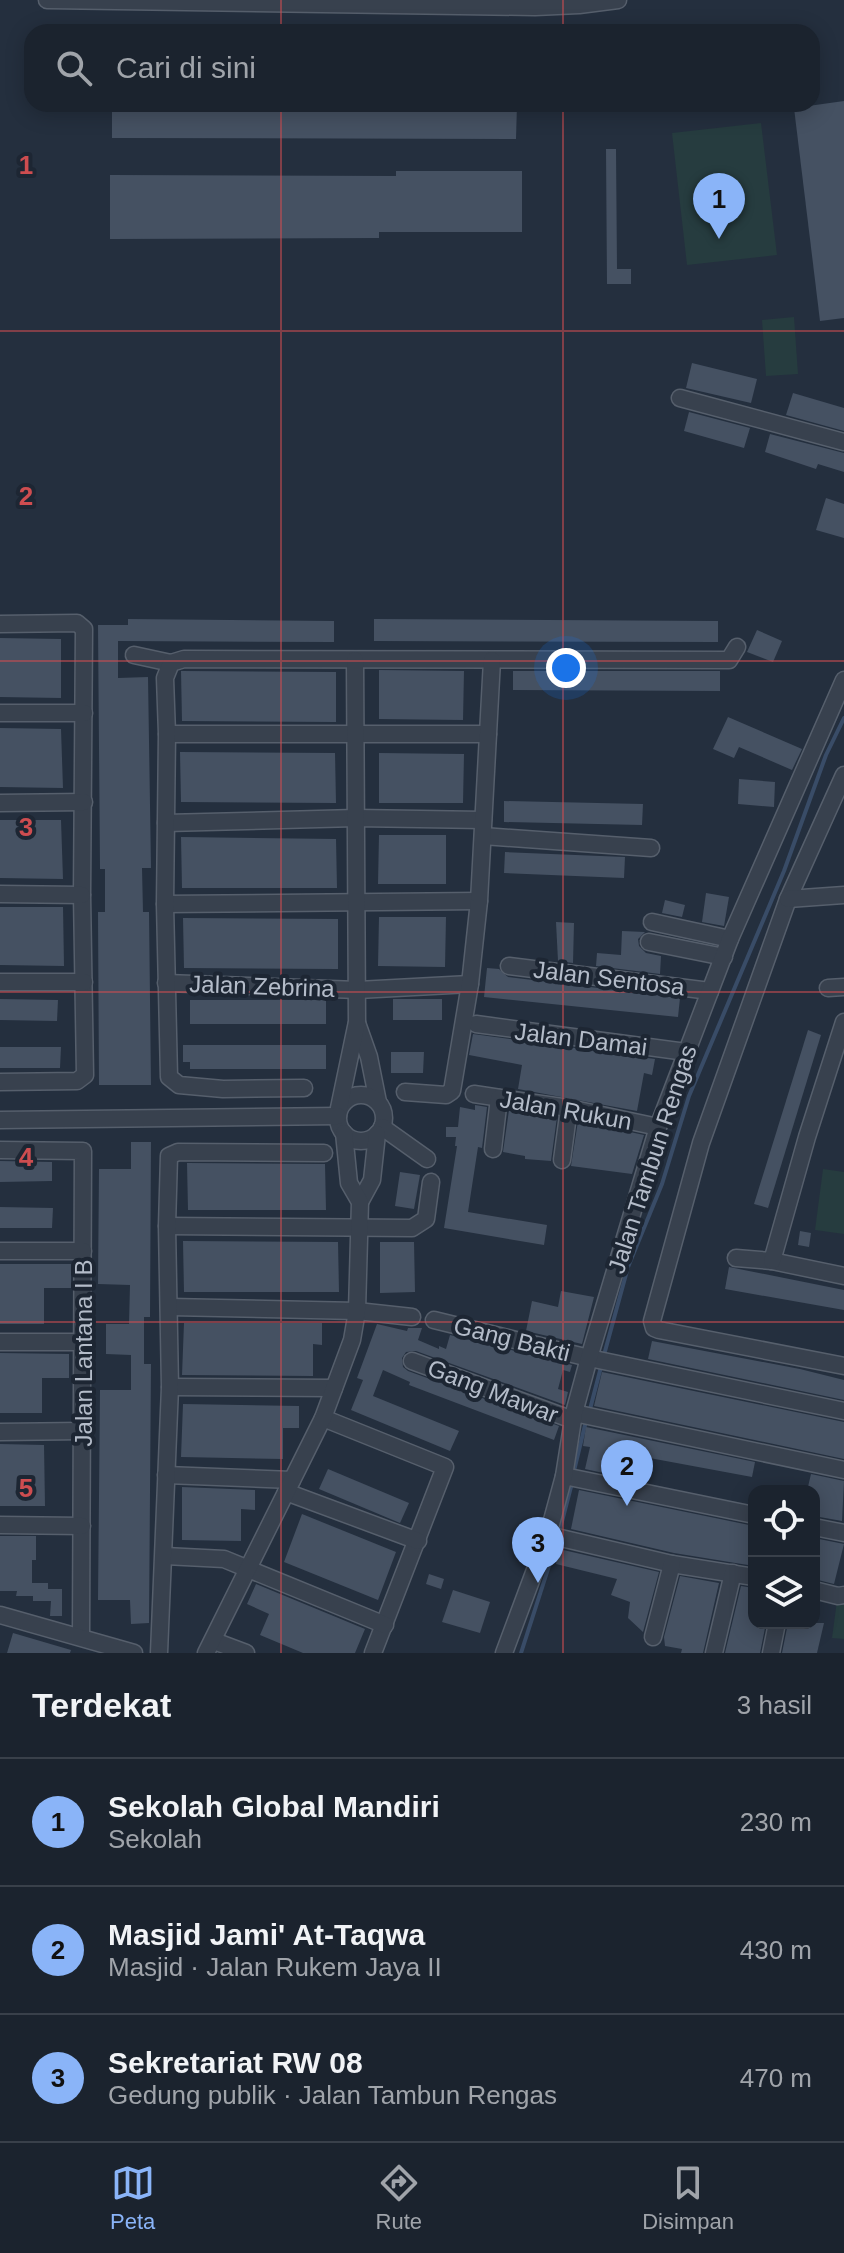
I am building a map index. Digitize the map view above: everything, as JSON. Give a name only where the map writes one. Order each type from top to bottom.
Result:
[{"type":"street","points":[[47,0],[535,7],[618,0]]},
{"type":"street","points":[[680,398],[844,442]]},
{"type":"street","points":[[0,624],[77,623],[84,629],[82,895],[85,1075],[77,1081],[0,1082]]},
{"type":"street","points":[[134,655],[171,663],[184,659],[729,660],[737,647]]},
{"type":"street","name":"Jalan Zebrina","points":[[338,1112],[357,1022],[355,660]]},
{"type":"street","points":[[405,1092],[446,1095],[452,1091],[470,984],[479,901],[492,660]]},
{"type":"street","name":"Jalan Zebrina","points":[[171,663],[165,678],[167,1070],[171,1080],[179,1085],[223,1089],[304,1088]]},
{"type":"street","name":"Jalan Tambun Rengas","points":[[504,1653],[557,1536],[571,1477],[579,1416],[658,1127],[730,939],[844,680]]},
{"type":"street","points":[[0,713],[84,713]]},
{"type":"street","points":[[167,734],[488,734]]},
{"type":"street","points":[[844,775],[788,899],[701,1143],[652,1321],[654,1328],[659,1330],[844,1366]]},
{"type":"street","points":[[0,803],[84,802]]},
{"type":"street","points":[[166,823],[356,818],[483,828],[651,848]]},
{"type":"street","points":[[0,894],[82,895]]},
{"type":"street","points":[[788,899],[844,895]]},
{"type":"street","points":[[165,904],[479,901]]},
{"type":"street","points":[[652,922],[730,939]]},
{"type":"street","points":[[649,942],[724,957]]},
{"type":"street","name":"Jalan Sentosa","points":[[509,966],[710,991]]},
{"type":"street","points":[[0,982],[84,982]]},
{"type":"street","name":"Jalan Zebrina","points":[[166,983],[358,990],[470,984]]},
{"type":"street","name":"Jalan Zebrina","points":[[357,1022],[369,1057],[378,1102]]},
{"type":"street","points":[[772,1261],[844,1022]]},
{"type":"street","name":"Jalan Damai","points":[[476,1024],[686,1052]]},
{"type":"street","name":"Jalan Rukun","points":[[474,1094],[569,1108],[658,1127]]},
{"type":"street","points":[[0,1120],[338,1112],[353,1096],[362,1095],[378,1102],[384,1119],[379,1131],[372,1180],[360,1202]]},
{"type":"street","points":[[493,1149],[499,1098]]},
{"type":"street","points":[[562,1160],[569,1108]]},
{"type":"street","points":[[246,1653],[210,1647],[323,1418],[352,1340],[357,1311],[360,1202],[349,1183],[344,1133],[338,1112]]},
{"type":"street","points":[[344,1133],[367,1140],[379,1131]]},
{"type":"street","points":[[379,1131],[427,1159]]},
{"type":"street","name":"Jalan Lantana I B","points":[[0,1150],[83,1151],[81,1637]]},
{"type":"street","points":[[159,1653],[170,1387],[168,1160],[173,1153],[324,1153]]},
{"type":"street","points":[[167,1226],[412,1228],[426,1219],[431,1182]]},
{"type":"street","points":[[0,1251],[83,1251]]},
{"type":"street","points":[[736,1258],[772,1261],[844,1276]]},
{"type":"street","points":[[170,1307],[357,1311],[412,1317]]},
{"type":"street","name":"Gang Bakti","points":[[434,1320],[596,1359],[844,1411]]},
{"type":"street","points":[[0,1342],[83,1342]]},
{"type":"street","name":"Gang Mawar","points":[[412,1361],[579,1416],[844,1470]]},
{"type":"street","points":[[170,1387],[334,1388]]},
{"type":"street","points":[[323,1418],[443,1464],[446,1470],[373,1653]]},
{"type":"street","points":[[0,1432],[82,1431]]},
{"type":"street","points":[[166,1475],[289,1486],[418,1541]]},
{"type":"street","points":[[571,1477],[748,1514]]},
{"type":"street","points":[[0,1525],[82,1526]]},
{"type":"street","points":[[820,1528],[844,1533]]},
{"type":"street","points":[[557,1536],[672,1564],[748,1576]]},
{"type":"street","points":[[165,1556],[224,1559],[385,1625]]},
{"type":"street","points":[[653,1637],[672,1564]]},
{"type":"street","points":[[714,1653],[733,1573]]},
{"type":"street","points":[[820,1592],[844,1595]]},
{"type":"street","points":[[0,1615],[134,1653]]},
{"type":"street","points":[[771,1653],[776,1629]]},
{"type":"green space","points":[[761,123],[777,255],[687,265],[672,133]]},
{"type":"green space","points":[[794,317],[798,374],[766,376],[762,320]]},
{"type":"green space","points":[[823,1169],[844,1172],[844,1234],[815,1230]]},
{"type":"green space","points":[[838,1593],[844,1594],[844,1639],[832,1638]]},
{"type":"building","points":[[844,101],[844,318],[820,321],[794,112],[820,112],[820,104]]},
{"type":"building","points":[[112,112],[517,112],[516,139],[112,138]]},
{"type":"building","points":[[606,149],[616,149],[617,269],[631,269],[631,284],[607,284]]},
{"type":"building","points":[[396,171],[522,171],[522,232],[379,232],[379,238],[110,239],[110,175],[396,176]]},
{"type":"building","points":[[692,363],[757,379],[751,403],[686,388]]},
{"type":"building","points":[[793,393],[844,408],[844,431],[786,415]]},
{"type":"building","points":[[689,412],[750,428],[744,448],[684,431]]},
{"type":"building","points":[[770,434],[844,453],[844,472],[818,464],[816,469],[765,452]]},
{"type":"building","points":[[826,498],[844,504],[844,538],[816,530]]},
{"type":"building","points":[[128,619],[334,621],[334,642],[118,641],[118,678],[148,677],[151,868],[142,868],[143,912],[149,912],[151,1085],[99,1085],[98,912],[105,912],[105,869],[100,869],[98,625],[128,625]]},
{"type":"building","points":[[374,619],[718,621],[718,642],[374,641]]},
{"type":"building","points":[[757,630],[782,641],[773,662],[747,652]]},
{"type":"building","points":[[0,638],[61,639],[61,698],[0,697]]},
{"type":"building","points":[[379,670],[464,671],[463,720],[379,719]]},
{"type":"building","points":[[181,671],[336,672],[336,722],[182,721]]},
{"type":"building","points":[[513,671],[720,671],[720,691],[513,690]]},
{"type":"building","points":[[728,717],[802,749],[792,770],[739,747],[734,758],[713,749]]},
{"type":"building","points":[[0,728],[61,729],[63,788],[0,787]]},
{"type":"building","points":[[180,752],[335,753],[336,803],[181,802]]},
{"type":"building","points":[[379,753],[464,754],[463,803],[379,803]]},
{"type":"building","points":[[739,779],[775,782],[774,807],[738,804]]},
{"type":"building","points":[[504,801],[643,804],[642,825],[504,822]]},
{"type":"building","points":[[0,820],[61,820],[63,879],[0,878]]},
{"type":"building","points":[[379,835],[446,835],[446,884],[378,884]]},
{"type":"building","points":[[181,837],[336,839],[337,888],[182,888]]},
{"type":"building","points":[[505,852],[625,857],[624,878],[504,873]]},
{"type":"building","points":[[706,893],[729,897],[724,926],[702,922]]},
{"type":"building","points":[[665,900],[685,905],[682,917],[662,913]]},
{"type":"building","points":[[0,907],[63,907],[64,966],[0,965]]},
{"type":"building","points":[[379,917],[446,917],[445,967],[378,966]]},
{"type":"building","points":[[183,918],[338,919],[338,969],[184,968]]},
{"type":"building","points":[[556,922],[574,923],[573,963],[558,961]]},
{"type":"building","points":[[622,931],[645,932],[638,939],[639,946],[646,953],[661,956],[660,974],[596,966],[597,953],[621,955]]},
{"type":"building","points":[[487,968],[499,969],[508,977],[680,998],[678,1017],[484,997]]},
{"type":"building","points":[[0,999],[58,1000],[57,1021],[0,1020]]},
{"type":"building","points":[[393,999],[442,999],[442,1020],[393,1020]]},
{"type":"building","points":[[190,1000],[326,1000],[326,1024],[190,1024]]},
{"type":"building","points":[[808,1030],[821,1035],[768,1208],[754,1204]]},
{"type":"building","points":[[473,1034],[655,1059],[652,1075],[644,1073],[637,1111],[518,1089],[522,1065],[469,1055]]},
{"type":"building","points":[[183,1045],[326,1045],[326,1069],[190,1069],[190,1062],[183,1062]]},
{"type":"building","points":[[0,1047],[61,1047],[60,1068],[0,1068]]},
{"type":"building","points":[[391,1052],[424,1052],[423,1073],[391,1073]]},
{"type":"building","points":[[475,1105],[487,1107],[468,1212],[547,1225],[544,1245],[444,1228],[457,1146],[456,1137],[446,1137],[446,1127],[458,1127],[460,1107],[475,1110]]},
{"type":"building","points":[[509,1110],[557,1117],[551,1161],[525,1159],[525,1156],[503,1152]]},
{"type":"building","points":[[578,1121],[644,1135],[632,1174],[571,1166]]},
{"type":"building","points":[[131,1142],[151,1142],[150,1317],[144,1317],[144,1364],[151,1364],[149,1623],[131,1624],[130,1600],[98,1600],[100,1390],[131,1390],[131,1355],[106,1354],[106,1324],[129,1324],[130,1285],[98,1284],[99,1169],[131,1169]]},
{"type":"building","points":[[0,1161],[52,1162],[52,1181],[0,1182]]},
{"type":"building","points":[[187,1163],[325,1164],[326,1210],[188,1210]]},
{"type":"building","points":[[400,1172],[420,1175],[414,1209],[395,1206]]},
{"type":"building","points":[[0,1207],[53,1208],[52,1228],[0,1228]]},
{"type":"building","points":[[800,1231],[811,1233],[809,1247],[798,1245]]},
{"type":"building","points":[[183,1241],[338,1242],[339,1292],[184,1292]]},
{"type":"building","points":[[380,1242],[414,1242],[415,1292],[380,1293]]},
{"type":"building","points":[[0,1264],[71,1264],[71,1288],[44,1288],[44,1324],[0,1324]]},
{"type":"building","points":[[729,1267],[844,1290],[844,1310],[725,1289]]},
{"type":"building","points":[[561,1291],[594,1297],[582,1344],[526,1331],[532,1301],[558,1307]]},
{"type":"building","points":[[184,1323],[322,1323],[322,1345],[313,1344],[313,1376],[182,1375]]},
{"type":"building","points":[[377,1324],[407,1331],[408,1328],[422,1328],[418,1340],[439,1349],[439,1346],[446,1349],[450,1335],[572,1365],[570,1372],[563,1370],[558,1389],[568,1392],[565,1405],[416,1351],[406,1352],[402,1358],[403,1367],[408,1371],[559,1426],[554,1440],[409,1385],[410,1382],[383,1370],[373,1396],[459,1431],[450,1451],[351,1410],[363,1380],[357,1378]]},
{"type":"building","points":[[652,1341],[844,1380],[844,1400],[648,1359]]},
{"type":"building","points":[[0,1353],[69,1354],[69,1378],[42,1378],[42,1413],[0,1413]]},
{"type":"building","points":[[602,1372],[844,1422],[844,1459],[594,1406]]},
{"type":"building","points":[[183,1404],[299,1406],[299,1428],[283,1428],[283,1459],[181,1457]]},
{"type":"building","points":[[586,1427],[755,1462],[752,1477],[628,1454],[622,1477],[585,1469],[590,1447],[583,1446]]},
{"type":"building","points":[[0,1444],[44,1445],[45,1506],[0,1506]]},
{"type":"building","points":[[328,1469],[409,1503],[400,1523],[319,1489]]},
{"type":"building","points":[[811,1474],[844,1481],[842,1521],[820,1517],[820,1485],[808,1485]]},
{"type":"building","points":[[182,1487],[255,1490],[255,1510],[241,1509],[241,1541],[182,1540]]},
{"type":"building","points":[[579,1490],[748,1525],[748,1565],[674,1553],[571,1529]]},
{"type":"building","points":[[302,1514],[396,1552],[378,1600],[284,1562]]},
{"type":"building","points":[[0,1536],[36,1536],[32,1583],[48,1583],[48,1589],[62,1589],[62,1616],[50,1616],[51,1601],[33,1601],[33,1596],[16,1596],[17,1591],[0,1591]]},
{"type":"building","points":[[820,1539],[844,1544],[834,1584],[820,1580]]},
{"type":"building","points":[[559,1549],[659,1572],[643,1632],[628,1618],[630,1602],[611,1595],[617,1579],[556,1564]]},
{"type":"building","points":[[429,1574],[444,1579],[441,1589],[426,1584]]},
{"type":"building","points":[[680,1576],[719,1583],[703,1653],[681,1653],[682,1649],[665,1646],[664,1637]]},
{"type":"building","points":[[256,1584],[365,1629],[355,1653],[303,1653],[260,1635],[269,1614],[247,1604]]},
{"type":"building","points":[[741,1586],[748,1587],[748,1629],[765,1629],[760,1653],[725,1653]]},
{"type":"building","points":[[453,1590],[490,1602],[480,1633],[442,1622]]},
{"type":"building","points":[[820,1623],[824,1623],[817,1653],[782,1653],[787,1629],[820,1629]]},
{"type":"building","points":[[13,1633],[71,1650],[70,1653],[7,1653]]},
{"type":"waterway","points":[[604,1355],[628,1267],[662,1184],[689,1096],[784,871],[826,755],[844,718]]},
{"type":"waterway","points":[[589,1413],[602,1363]]},
{"type":"waterway","points":[[573,1475],[586,1421]]},
{"type":"waterway","points":[[559,1533],[572,1483]]},
{"type":"waterway","points":[[521,1653],[557,1541]]},
{"type":"place","name":"Sekolah Global Mandiri","points":[[719,239]]},
{"type":"place","name":"Masjid Jami' At-Taqwa","points":[[627,1506]]},
{"type":"place","name":"Sekretariat RW 08","points":[[538,1583]]}]
